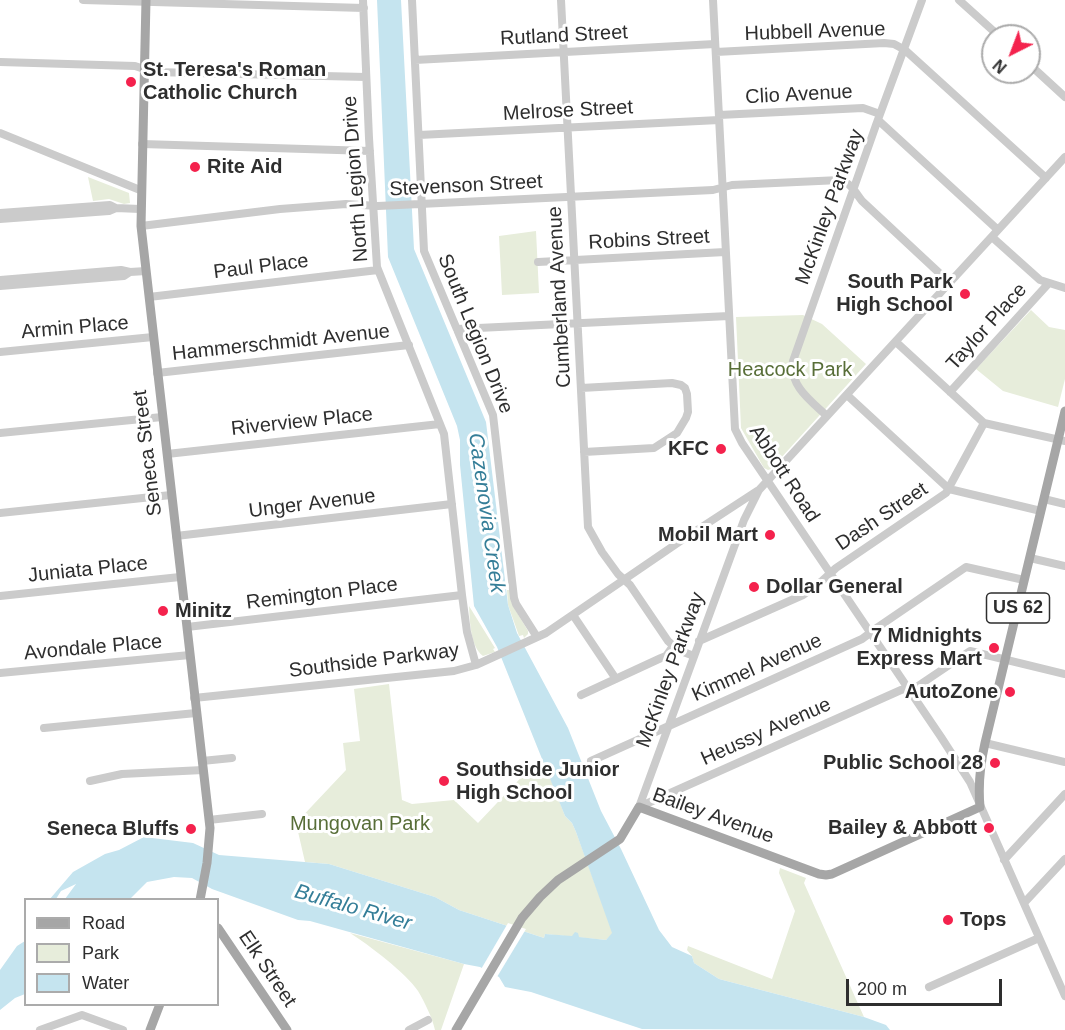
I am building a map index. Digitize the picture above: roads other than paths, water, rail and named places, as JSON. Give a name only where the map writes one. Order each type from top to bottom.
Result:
[{"type":"main road","name":"Seneca Street","points":[[146,1],[141,226],[210,831],[207,863],[200,897]]},
{"type":"main road","name":"US 62","points":[[980,807],[980,764],[1044,499],[1061,440],[1065,411]]},
{"type":"main road","name":"Bailey Avenue","points":[[456,1030],[522,918],[558,880],[620,839],[639,807],[826,875],[980,807]]},
{"type":"main road","name":"Elk Street","points":[[219,929],[287,1030]]},
{"type":"main road","points":[[150,1030],[160,1006]]},
{"type":"street","points":[[83,0],[363,4]]},
{"type":"street","name":"South Legion Drive","points":[[412,0],[424,251],[493,415],[514,598],[537,638]]},
{"type":"street","name":"Cumberland Avenue","points":[[561,0],[588,527],[602,552],[630,585],[673,646]]},
{"type":"street","name":"Abbott Road","points":[[713,0],[735,429],[767,481],[970,782],[1039,938],[1060,976],[1065,996]]},
{"type":"street","name":"McKinley Parkway","points":[[827,417],[796,384],[792,367],[922,0]]},
{"type":"street","points":[[959,0],[986,24]]},
{"type":"street","name":"North Legion Drive","points":[[363,4],[378,270],[444,434],[467,632],[476,665]]},
{"type":"street","name":"Hubbell Avenue","points":[[715,48],[894,44],[905,50],[1046,178]]},
{"type":"street","name":"Rutland Street","points":[[415,60],[564,52],[715,48]]},
{"type":"street","points":[[0,62],[135,66],[153,72],[366,77]]},
{"type":"street","points":[[1041,75],[1065,97]]},
{"type":"street","name":"Clio Avenue","points":[[719,118],[863,108],[879,117]]},
{"type":"street","points":[[879,117],[1040,280],[1065,288]]},
{"type":"street","name":"Melrose Street","points":[[419,135],[719,118]]},
{"type":"street","points":[[0,133],[140,190]]},
{"type":"street","points":[[142,144],[370,151]]},
{"type":"street","points":[[767,481],[1065,157]]},
{"type":"street","name":"Stevenson Street","points":[[141,226],[346,204],[420,205],[571,198],[713,190],[732,185],[840,180],[846,182],[854,190]]},
{"type":"street","points":[[854,190],[950,283]]},
{"type":"street","points":[[0,219],[110,205],[116,208],[140,208]]},
{"type":"street","points":[[0,213],[45,213]]},
{"type":"street","name":"Robins Street","points":[[538,262],[725,252]]},
{"type":"street","points":[[0,286],[121,270],[146,271]]},
{"type":"street","name":"Paul Place","points":[[149,297],[378,270]]},
{"type":"street","points":[[0,280],[53,279]]},
{"type":"street","name":"Taylor Place","points":[[950,392],[1048,284]]},
{"type":"street","points":[[457,329],[729,316]]},
{"type":"street","name":"Armin Place","points":[[0,352],[153,338]]},
{"type":"street","points":[[896,342],[984,423],[1061,440]]},
{"type":"street","name":"Hammerschmidt Avenue","points":[[157,373],[409,345]]},
{"type":"street","points":[[580,388],[672,383],[681,385],[687,394],[688,412],[684,424],[677,433],[654,448],[584,452]]},
{"type":"street","points":[[847,395],[949,489],[1041,511]]},
{"type":"street","points":[[0,433],[162,417]]},
{"type":"street","name":"Dash Street","points":[[699,641],[803,595],[836,568],[941,497],[949,489],[984,423]]},
{"type":"street","name":"Riverview Place","points":[[166,454],[440,424]]},
{"type":"street","name":"McKinley Parkway","points":[[639,807],[741,528],[759,490],[767,481]]},
{"type":"street","name":"Southside Parkway","points":[[194,698],[454,671],[476,665],[537,638],[759,490]]},
{"type":"street","points":[[0,513],[171,495]]},
{"type":"street","points":[[1044,499],[1065,504]]},
{"type":"street","name":"Unger Avenue","points":[[176,536],[453,504]]},
{"type":"street","points":[[1030,558],[1065,566]]},
{"type":"street","name":"Kimmel Avenue","points":[[591,761],[862,639],[966,567],[1024,580]]},
{"type":"street","name":"Juniata Place","points":[[0,596],[180,577]]},
{"type":"street","name":"Remington Place","points":[[187,627],[462,595]]},
{"type":"street","points":[[573,615],[616,679]]},
{"type":"street","points":[[581,695],[661,658],[673,646],[694,656]]},
{"type":"street","name":"Heussy Avenue","points":[[639,807],[890,694],[918,686],[970,651],[1065,674]]},
{"type":"street","name":"Avondale Place","points":[[0,674],[190,655]]},
{"type":"street","points":[[44,728],[196,713]]},
{"type":"street","points":[[985,742],[1065,762]]},
{"type":"street","points":[[90,781],[122,774],[202,765],[232,758]]},
{"type":"street","points":[[1004,860],[1065,794]]},
{"type":"street","points":[[209,820],[262,814]]},
{"type":"street","points":[[1024,903],[1065,859]]},
{"type":"street","points":[[928,987],[1039,938]]},
{"type":"street","points":[[40,1030],[82,1015],[123,1030]]},
{"type":"street","points":[[409,1030],[428,1020]]},
{"type":"water","points":[[377,0],[401,0],[414,249],[486,422],[508,605],[517,633],[568,728],[601,811],[659,930],[672,947],[692,956],[694,963],[719,979],[864,1017],[886,1025],[890,1030],[642,1029],[531,992],[505,987],[499,977],[480,967],[310,921],[298,920],[212,889],[192,878],[174,877],[147,882],[131,898],[66,898],[76,884],[61,891],[57,898],[51,898],[73,872],[105,854],[119,850],[144,837],[193,843],[219,855],[329,864],[435,897],[459,910],[544,938],[545,934],[572,936],[575,932],[579,937],[606,940],[612,933],[576,832],[572,823],[565,816],[497,647],[474,606],[457,426],[388,257]]},
{"type":"water","points":[[24,942],[24,994],[15,998],[0,1010],[0,970],[17,946]]},
{"type":"place","name":"St. Teresa's Roman Catholic Church","points":[[131,82]]},
{"type":"place","name":"Rite Aid","points":[[195,167]]},
{"type":"place","name":"South Park High School","points":[[965,294]]},
{"type":"place","name":"KFC","points":[[721,449]]},
{"type":"place","name":"Mobil Mart","points":[[770,535]]},
{"type":"place","name":"Dollar General","points":[[754,587]]},
{"type":"place","name":"Minitz","points":[[163,611]]},
{"type":"place","name":"7 Midnights Express Mart","points":[[994,648]]},
{"type":"place","name":"AutoZone","points":[[1010,692]]},
{"type":"place","name":"Public School 28","points":[[995,763]]},
{"type":"place","name":"Southside Junior High School","points":[[444,781]]},
{"type":"place","name":"Bailey & Abbott","points":[[989,828]]},
{"type":"place","name":"Seneca Bluffs","points":[[191,829]]},
{"type":"place","name":"Tops","points":[[948,920]]},
{"type":"park label","name":"Heacock Park","points":[[790,370]]},
{"type":"park label","name":"Mungovan Park","points":[[360,824]]},
{"type":"water label","name":"Cazenovia Creek","points":[[486,513]]},
{"type":"water label","name":"Buffalo River","points":[[353,908]]}]
